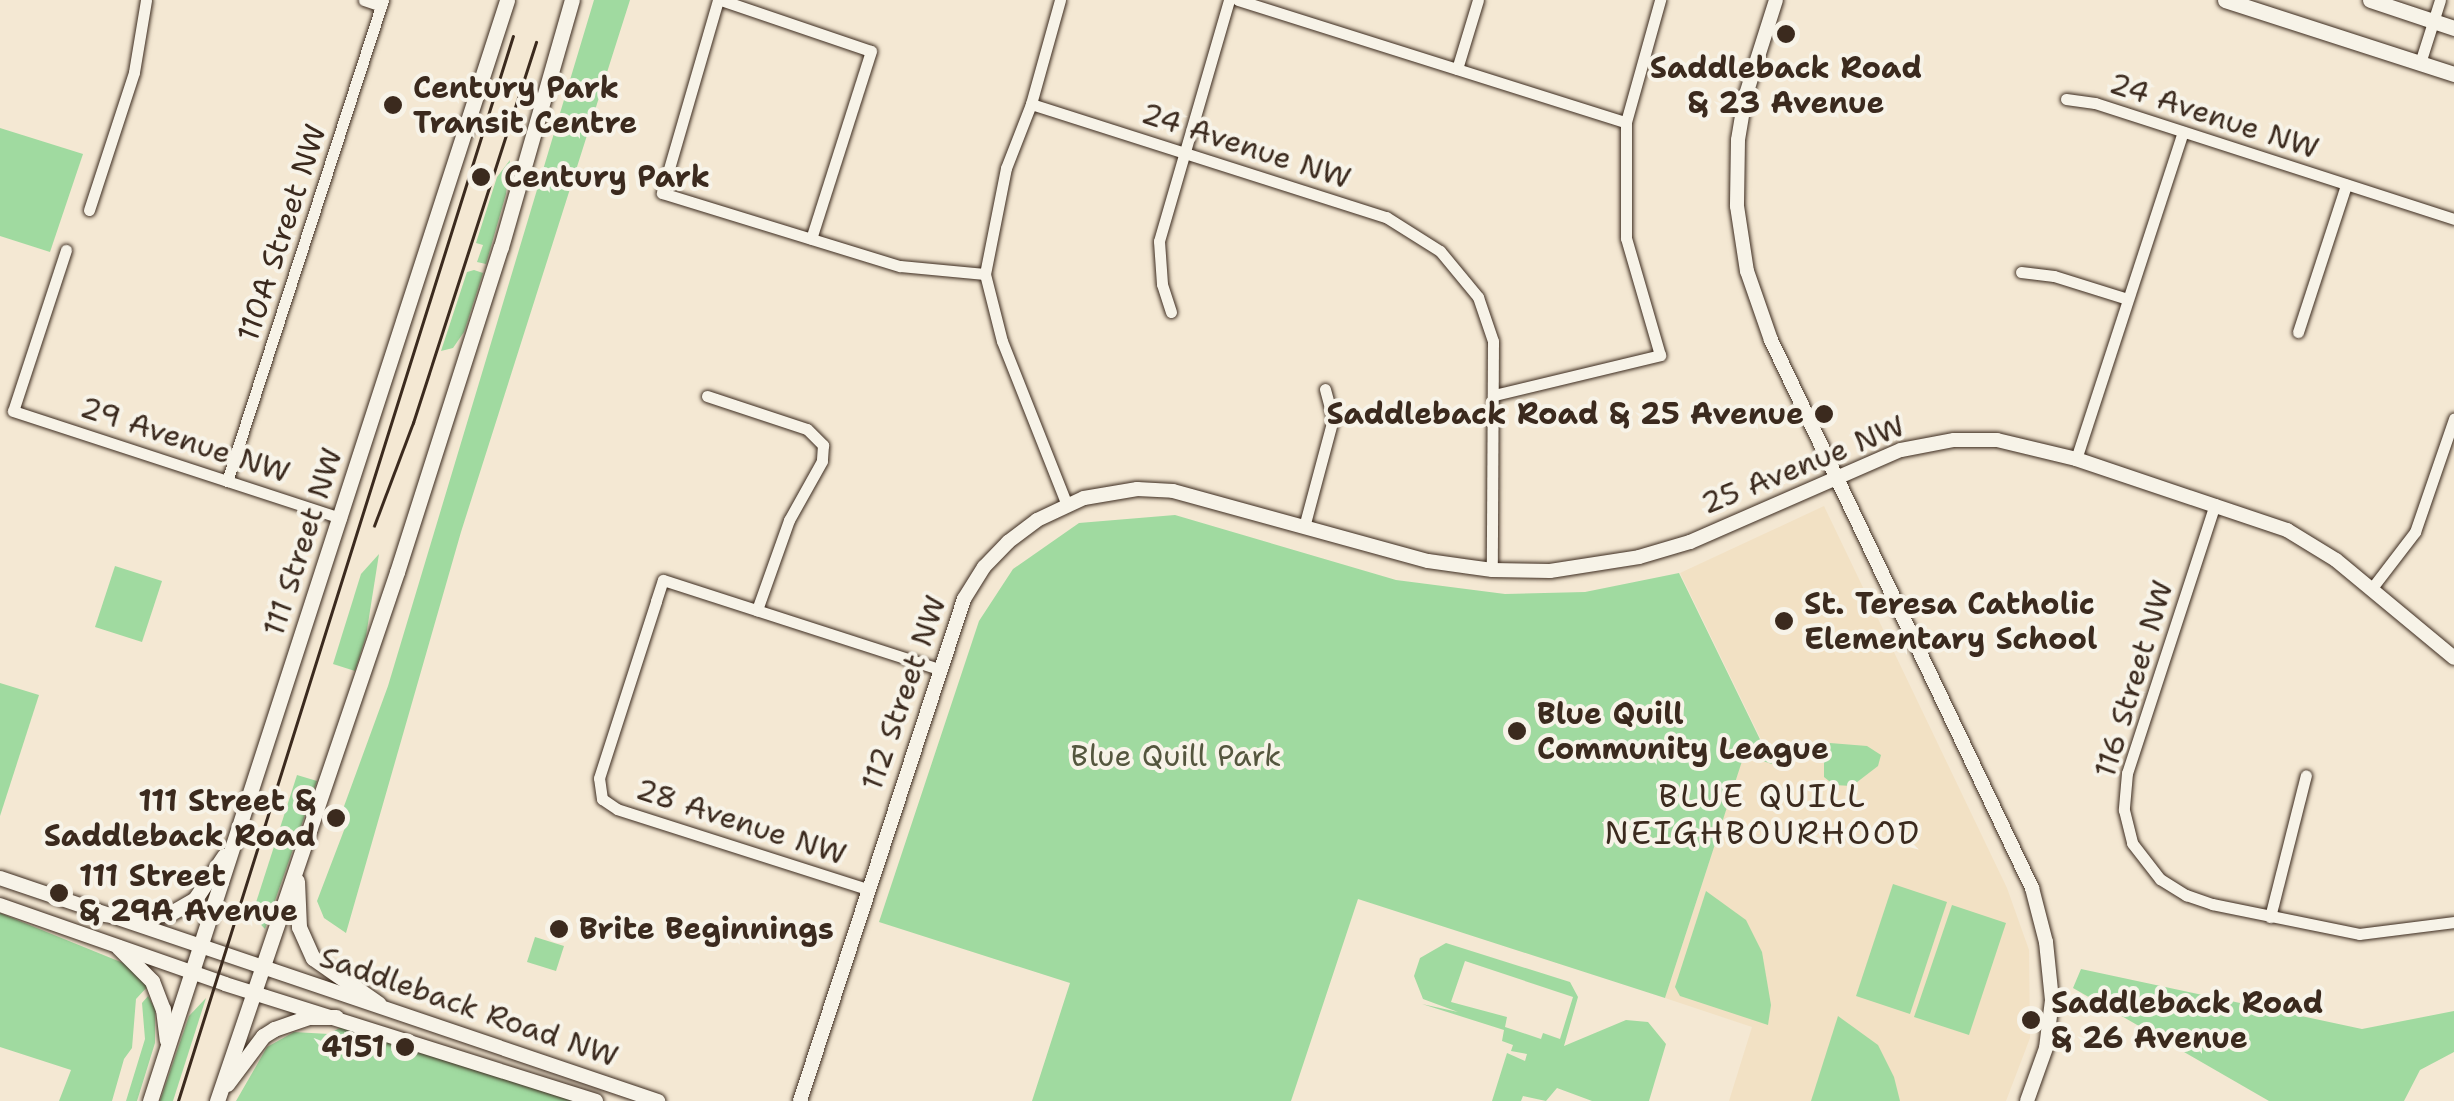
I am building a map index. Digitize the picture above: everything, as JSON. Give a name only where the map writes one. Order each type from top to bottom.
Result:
[{"type":"main road","name":"111 Street NW","points":[[150,1101],[507,0]]},
{"type":"main road","points":[[218,1098],[501,247],[572,0]]},
{"type":"main road","points":[[2225,0],[2454,74]]},
{"type":"main road","points":[[2370,0],[2454,28]]},
{"type":"main road","points":[[92,912],[141,918],[179,909],[205,886],[236,836]]},
{"type":"main road","points":[[297,867],[300,927],[313,958],[379,1004]]},
{"type":"main road","points":[[118,946],[140,964],[156,987],[164,1008],[168,1048]]},
{"type":"main road","points":[[218,1098],[264,1036],[286,1023],[336,1017]]},
{"type":"street","points":[[90,210],[134,72],[146,0]]},
{"type":"street","points":[[364,0],[382,3]]},
{"type":"street","points":[[810,239],[872,51],[719,0],[662,193],[810,239],[900,266],[985,274]]},
{"type":"street","points":[[1060,0],[1031,104],[1006,168],[985,274],[1002,341],[1067,504]]},
{"type":"street","points":[[1171,312],[1162,284],[1158,241],[1229,0]]},
{"type":"street","points":[[1238,0],[1626,122]]},
{"type":"street","points":[[1457,69],[1478,0]]},
{"type":"street","points":[[1494,395],[1660,354],[1626,238],[1626,122],[1660,0]]},
{"type":"street","points":[[1776,0],[1740,120],[1736,163],[1740,234],[1766,330],[2040,912],[2052,1000],[2046,1048],[2028,1101]]},
{"type":"street","points":[[2420,63],[2440,0]]},
{"type":"street","name":"110A Street NW","points":[[226,480],[382,3]]},
{"type":"street","name":"24 Avenue NW","points":[[2066,100],[2090,102],[2454,219]]},
{"type":"street","name":"24 Avenue NW","points":[[1031,104],[1386,218],[1440,251],[1478,297],[1493,341],[1492,570]]},
{"type":"street","points":[[2076,459],[2182,132]]},
{"type":"street","name":"24 Avenue NW","points":[[2298,332],[2346,184]]},
{"type":"street","name":"29 Avenue NW","points":[[66,250],[13,411],[341,518]]},
{"type":"street","points":[[2021,272],[2048,274],[2128,299]]},
{"type":"street","points":[[1304,527],[1334,420],[1326,389]]},
{"type":"street","points":[[707,396],[807,429],[823,445],[822,460],[780,541],[757,610],[939,669]]},
{"type":"street","points":[[2372,588],[2415,532],[2454,419]]},
{"type":"street","name":"25 Avenue NW","points":[[1067,504],[1120,491],[1173,491],[1417,559],[1492,570],[1550,571],[1651,554],[1718,531],[1901,450],[1954,440],[2020,443],[2215,504],[2305,538],[2372,588],[2454,658]]},
{"type":"street","name":"112 Street NW","points":[[800,1101],[957,616],[984,567],[1025,528],[1067,504]]},
{"type":"street","name":"116 Street NW","points":[[2215,504],[2125,786],[2127,830],[2148,866],[2186,895],[2270,918]]},
{"type":"street","name":"28 Avenue NW","points":[[757,610],[663,580],[599,778],[602,798],[617,809],[867,889]]},
{"type":"street","points":[[2306,775],[2270,918],[2359,934],[2454,922]]},
{"type":"street","name":"Saddleback Road NW","points":[[0,878],[658,1101]]},
{"type":"street","name":"Saddleback Road NW","points":[[0,905],[192,972],[596,1101]]},
{"type":"shaded area","points":[[1824,506],[2007,888],[2029,950],[2030,1038],[2006,1101],[1729,1101],[1752,1027],[1665,998],[1744,754],[1772,762],[1680,573]]},
{"type":"green space","points":[[594,0],[630,0],[461,532],[346,933],[324,918],[317,901],[346,825],[343,809],[388,686]]},
{"type":"green space","points":[[0,128],[83,154],[50,252],[0,236]]},
{"type":"green space","points":[[510,160],[506,194],[486,264],[477,262],[483,245],[476,243],[497,177]]},
{"type":"green space","points":[[467,272],[483,273],[464,332],[453,348],[441,351]]},
{"type":"green space","name":"Blue Quill Park","points":[[1175,515],[1396,580],[1505,594],[1585,592],[1679,573],[1772,764],[1744,755],[1665,998],[1358,899],[1291,1101],[1032,1101],[1070,983],[879,922],[979,621],[1013,569],[1079,523]]},
{"type":"green space","points":[[379,554],[366,636],[355,671],[333,664],[361,574]]},
{"type":"green space","points":[[115,566],[162,581],[142,642],[95,627]]},
{"type":"green space","points":[[0,683],[39,695],[0,816]]},
{"type":"green space","points":[[1830,743],[1867,746],[1881,755],[1878,766],[1852,786],[1834,785],[1824,777],[1824,753]]},
{"type":"green space","points":[[297,775],[317,781],[265,929],[252,915]]},
{"type":"green space","points":[[1893,884],[1947,902],[1910,1014],[1856,996]]},
{"type":"green space","points":[[1706,891],[1746,920],[1762,952],[1771,1005],[1768,1025],[1680,996],[1675,987]]},
{"type":"green space","points":[[1952,905],[2006,923],[1969,1035],[1914,1017]]},
{"type":"green space","points":[[0,913],[133,967],[148,986],[136,999],[132,1048],[124,1059],[112,1101],[59,1101],[71,1070],[0,1047]]},
{"type":"green space","points":[[535,937],[564,946],[556,971],[527,962]]},
{"type":"green space","points":[[1446,943],[1570,982],[1578,997],[1564,1046],[1626,1020],[1648,1022],[1666,1044],[1649,1101],[1592,1101],[1557,1088],[1546,1101],[1523,1096],[1521,1101],[1492,1101],[1507,1053],[1525,1061],[1527,1054],[1511,1051],[1513,1045],[1502,1041],[1504,1030],[1422,1004],[1458,1012],[1423,999],[1414,976],[1420,958]],"holes":[[[1465,961],[1573,997],[1560,1039],[1543,1033],[1541,1039],[1505,1027],[1507,1017],[1451,1002]]]},
{"type":"green space","points":[[2081,969],[2362,1029],[2454,1011],[2454,1052],[2420,1070],[2404,1101],[2269,1101],[2073,988]]},
{"type":"green space","points":[[148,996],[155,1009],[155,1043],[137,1101],[126,1101],[145,1039],[142,1003]]},
{"type":"green space","points":[[206,998],[173,1101],[160,1101],[189,1016]]},
{"type":"green space","points":[[1838,1016],[1878,1045],[1894,1077],[1900,1101],[1811,1101]]},
{"type":"green space","points":[[343,1026],[576,1101],[236,1101],[267,1047],[294,1032],[329,1034]]},
{"type":"tram line","points":[[178,1101],[513,36]]},
{"type":"tram line","points":[[374,526],[413,423],[536,42]]},
{"type":"place","name":"Saddleback Road & 23 Avenue","points":[[1786,34]]},
{"type":"place","name":"Century Park Transit Centre","points":[[393,105]]},
{"type":"place","name":"Century Park","points":[[481,177]]},
{"type":"place","name":"Saddleback Road & 25 Avenue","points":[[1824,414]]},
{"type":"place","name":"St. Teresa Catholic Elementary School","points":[[1784,621]]},
{"type":"place","name":"Blue Quill Community League","points":[[1517,731]]},
{"type":"place","name":"111 Street & Saddleback Road","points":[[336,818]]},
{"type":"place","name":"111 Street & 29A Avenue","points":[[59,893]]},
{"type":"place","name":"Brite Beginnings","points":[[559,929]]},
{"type":"place","name":"Saddleback Road & 26 Avenue","points":[[2031,1020]]},
{"type":"place","name":"4151","points":[[405,1047]]},
{"type":"district","name":"BLUE QUILL NEIGHBOURHOOD","points":[[1763,816]]}]
